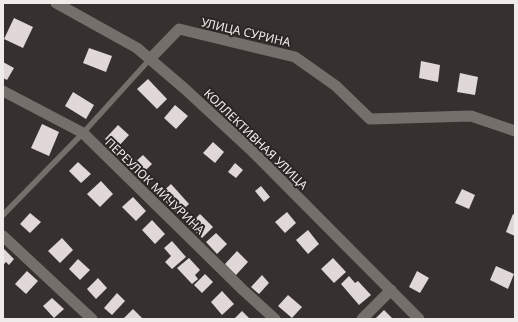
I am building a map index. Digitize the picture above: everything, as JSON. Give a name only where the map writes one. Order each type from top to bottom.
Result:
[{"type":"street","name":"КОЛЛЕКТИВНАЯ УЛИЦА","points":[[56,3],[137,48],[150,59],[253,152],[419,319]]},
{"type":"street","name":"УЛИЦА СУРИНА","points":[[150,59],[179,30],[295,57],[336,86],[370,119],[471,116],[515,131]]},
{"type":"street","name":"ПЕРЕУЛОК МИЧУРИНА","points":[[3,91],[83,133],[242,290],[275,319]]},
{"type":"street","points":[[3,236],[92,319]]},
{"type":"street","points":[[362,319],[391,290]]},
{"type":"lane","points":[[3,215],[83,133],[150,59]]},
{"type":"building","points":[[14,18],[33,27],[23,48],[4,39]]},
{"type":"building","points":[[89,48],[112,56],[106,72],[83,63]]},
{"type":"building","points":[[421,61],[440,65],[438,82],[419,78]]},
{"type":"building","points":[[3,62],[14,68],[7,80],[3,78]]},
{"type":"building","points":[[460,73],[478,77],[475,95],[457,92]]},
{"type":"building","points":[[148,79],[167,99],[157,109],[137,89]]},
{"type":"building","points":[[73,92],[94,105],[86,119],[65,106]]},
{"type":"building","points":[[175,105],[188,116],[176,129],[164,118]]},
{"type":"building","points":[[42,124],[59,132],[49,156],[31,148]]},
{"type":"building","points":[[118,125],[129,135],[116,149],[105,139]]},
{"type":"building","points":[[213,142],[224,152],[215,163],[203,153]]},
{"type":"building","points":[[143,155],[152,164],[143,173],[134,163]]},
{"type":"building","points":[[78,162],[91,174],[81,183],[69,171]]},
{"type":"building","points":[[235,163],[243,170],[236,178],[228,172]]},
{"type":"building","points":[[101,181],[113,194],[100,207],[87,194]]},
{"type":"building","points":[[171,184],[189,204],[178,214],[159,195]]},
{"type":"building","points":[[261,186],[270,197],[264,202],[255,191]]},
{"type":"building","points":[[462,189],[475,195],[469,209],[455,203]]},
{"type":"building","points":[[133,197],[146,211],[136,221],[122,207]]},
{"type":"building","points":[[287,212],[296,223],[285,233],[275,222]]},
{"type":"building","points":[[30,213],[41,222],[30,233],[20,224]]},
{"type":"building","points":[[200,214],[213,227],[202,238],[189,225]]},
{"type":"building","points":[[513,214],[515,215],[515,236],[506,232]]},
{"type":"building","points":[[152,220],[165,234],[155,244],[142,230]]},
{"type":"building","points":[[308,230],[319,244],[308,254],[296,240]]},
{"type":"building","points":[[216,233],[227,244],[217,254],[206,242]]},
{"type":"building","points":[[62,238],[73,250],[60,263],[48,251]]},
{"type":"building","points":[[172,241],[186,257],[172,269],[165,262],[171,256],[164,248]]},
{"type":"building","points":[[3,248],[14,259],[9,265],[6,262],[3,265]]},
{"type":"building","points":[[237,251],[248,262],[236,275],[225,264]]},
{"type":"building","points":[[189,258],[200,270],[195,275],[198,279],[192,284],[177,268]]},
{"type":"building","points":[[333,258],[346,272],[334,283],[321,269]]},
{"type":"building","points":[[78,259],[90,270],[80,280],[69,269]]},
{"type":"building","points":[[496,266],[514,274],[508,289],[490,280]]},
{"type":"building","points":[[27,271],[38,281],[26,294],[15,284]]},
{"type":"building","points":[[417,271],[429,278],[420,293],[409,287]]},
{"type":"building","points":[[205,274],[213,282],[202,293],[194,285]]},
{"type":"building","points":[[262,275],[269,283],[259,294],[251,287]]},
{"type":"building","points":[[349,276],[355,283],[358,281],[371,295],[359,305],[341,284]]},
{"type":"building","points":[[98,278],[107,288],[96,299],[87,289]]},
{"type":"building","points":[[222,291],[234,304],[222,315],[211,302]]},
{"type":"building","points":[[117,293],[125,301],[112,315],[104,308]]},
{"type":"building","points":[[288,295],[302,307],[292,318],[278,306]]},
{"type":"building","points":[[52,298],[64,309],[54,318],[43,306]]},
{"type":"building","points":[[133,309],[143,319],[123,319]]},
{"type":"building","points":[[384,310],[393,319],[375,319]]},
{"type":"building","points":[[242,311],[250,319],[234,319]]}]
